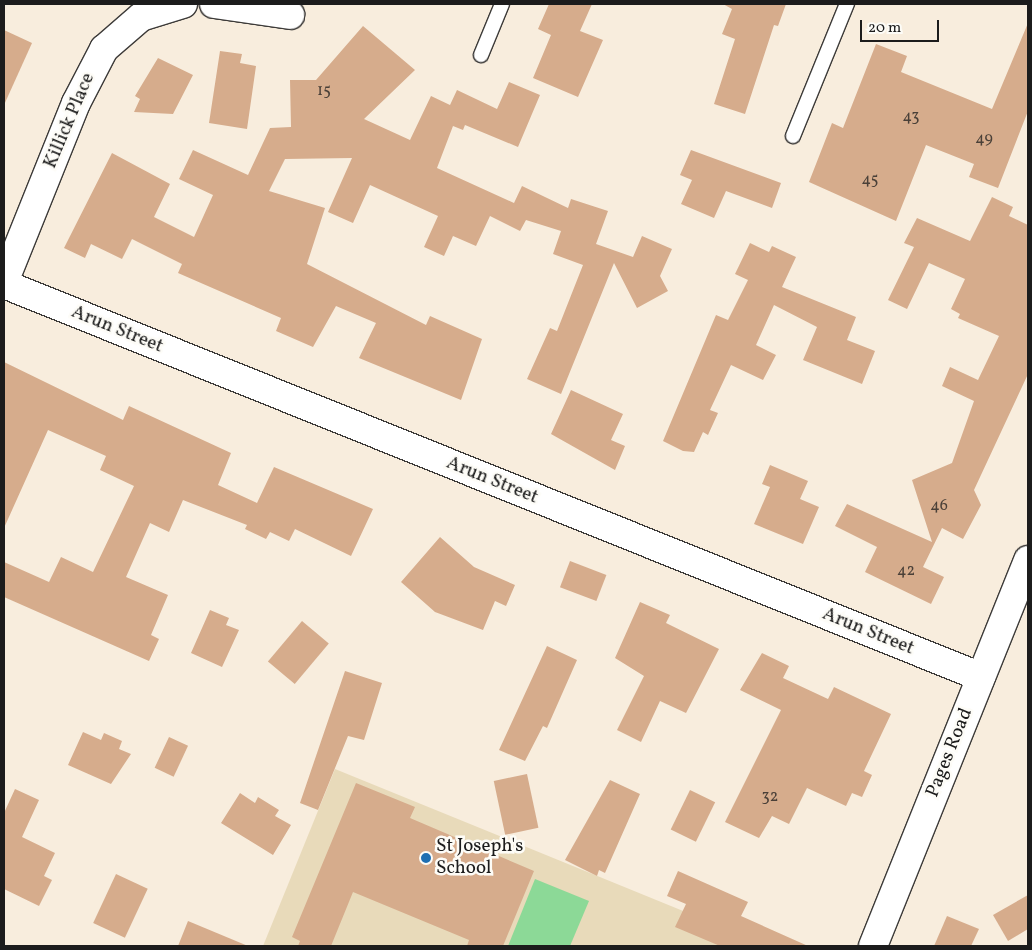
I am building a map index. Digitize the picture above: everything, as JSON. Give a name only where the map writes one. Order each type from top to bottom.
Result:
[{"type":"street","name":"Killick Place","points":[[4,283],[76,102],[104,49],[141,17],[183,4]]},
{"type":"street","points":[[214,4],[290,15]]},
{"type":"street","name":"Arun Street","points":[[4,283],[981,677]]},
{"type":"street","name":"Pages Road","points":[[873,946],[1028,560]]},
{"type":"lane","points":[[481,55],[502,4]]},
{"type":"lane","points":[[793,136],[846,4]]},
{"type":"shaded area","name":"St Joseph's School","points":[[335,769],[769,946],[263,946]]},
{"type":"green space","points":[[535,879],[589,901],[570,946],[508,946]]},
{"type":"building","points":[[549,4],[592,4],[580,31],[603,40],[578,97],[533,78],[551,35],[538,29]]},
{"type":"building","points":[[723,4],[786,4],[778,26],[774,25],[745,114],[714,104],[735,39],[722,34],[732,9]]},
{"type":"building","points":[[1028,23],[1028,111],[998,188],[969,177],[974,164],[926,145],[896,221],[809,182],[832,123],[843,128],[876,44],[907,56],[901,72],[992,109]]},
{"type":"building","points":[[363,26],[415,70],[364,119],[410,140],[431,96],[450,105],[457,90],[497,109],[509,82],[540,95],[518,147],[465,125],[463,130],[453,126],[437,168],[514,203],[522,186],[568,208],[571,199],[608,211],[596,244],[633,257],[642,236],[672,249],[660,276],[668,291],[637,308],[614,263],[561,394],[527,379],[550,328],[557,331],[583,265],[553,254],[561,231],[526,220],[520,231],[490,216],[476,246],[453,236],[444,256],[424,247],[438,216],[370,185],[353,223],[328,212],[352,158],[285,159],[269,191],[325,208],[307,264],[426,325],[430,316],[482,339],[461,400],[359,358],[376,323],[336,306],[313,347],[276,331],[281,318],[178,273],[182,264],[132,239],[122,259],[91,244],[85,258],[64,248],[112,153],[170,184],[154,217],[194,237],[213,195],[179,179],[193,150],[248,175],[270,128],[291,127],[290,80],[316,80]]},
{"type":"building","points":[[4,30],[32,43],[4,105]]},
{"type":"building","points":[[220,51],[242,54],[240,63],[256,66],[247,129],[209,123]]},
{"type":"building","points":[[158,58],[193,75],[173,114],[134,112],[140,99],[135,96]]},
{"type":"building","points":[[691,150],[781,183],[772,208],[726,191],[714,218],[681,204],[692,180],[680,175]]},
{"type":"building","points":[[992,197],[1013,207],[1009,216],[1028,225],[1028,374],[974,490],[981,505],[963,539],[942,528],[923,567],[944,577],[931,604],[865,572],[877,547],[835,526],[847,504],[932,542],[912,480],[952,463],[974,401],[942,386],[950,367],[978,380],[999,336],[958,318],[960,314],[951,309],[965,279],[929,263],[907,309],[888,300],[914,247],[904,243],[917,218],[970,241]]},
{"type":"building","points":[[750,243],[769,252],[772,246],[796,257],[782,287],[856,317],[847,340],[875,351],[862,384],[803,360],[817,327],[774,305],[756,345],[776,355],[763,380],[731,365],[710,410],[718,413],[708,435],[703,432],[694,452],[683,451],[663,441],[716,315],[728,320],[748,280],[735,274]]},
{"type":"building","points":[[4,362],[123,420],[129,406],[231,453],[218,485],[257,503],[274,467],[373,509],[351,556],[295,529],[289,541],[270,532],[266,539],[245,529],[247,525],[183,500],[169,532],[150,523],[126,577],[168,595],[151,635],[159,639],[149,661],[4,597],[4,562],[49,582],[61,557],[93,572],[134,486],[100,470],[106,456],[48,430],[4,528]]},
{"type":"building","points":[[571,390],[623,414],[611,440],[625,446],[615,470],[551,434]]},
{"type":"building","points":[[770,465],[808,481],[800,499],[819,507],[803,544],[754,524],[770,487],[762,484]]},
{"type":"building","points":[[440,537],[474,567],[515,585],[506,606],[495,601],[483,630],[435,612],[401,582]]},
{"type":"building","points":[[570,561],[606,575],[596,601],[560,587]]},
{"type":"building","points":[[640,602],[670,615],[666,623],[719,649],[686,713],[660,701],[641,742],[617,730],[644,676],[615,658]]},
{"type":"building","points":[[210,610],[229,618],[226,625],[239,630],[222,667],[191,653]]},
{"type":"building","points":[[302,621],[329,643],[295,684],[268,662]]},
{"type":"building","points":[[547,646],[577,660],[547,728],[543,726],[525,761],[499,750]]},
{"type":"building","points":[[762,653],[789,666],[783,678],[828,699],[834,687],[891,714],[864,771],[872,775],[862,797],[852,793],[846,806],[807,788],[789,824],[772,816],[759,838],[725,822],[781,710],[740,690]]},
{"type":"building","points":[[345,671],[382,683],[364,740],[348,736],[318,810],[300,803]]},
{"type":"building","points":[[83,732],[101,740],[104,733],[122,741],[119,749],[131,754],[111,784],[68,765]]},
{"type":"building","points":[[169,737],[188,746],[174,777],[155,768]]},
{"type":"building","points":[[527,774],[538,828],[505,835],[494,781]]},
{"type":"building","points":[[610,780],[640,794],[605,873],[599,870],[597,876],[565,860]]},
{"type":"building","points":[[356,783],[415,807],[410,818],[534,871],[503,946],[467,946],[469,940],[353,892],[331,946],[298,946],[300,941],[292,937]]},
{"type":"building","points":[[15,789],[39,800],[22,837],[55,853],[44,876],[52,880],[39,906],[4,889],[4,813]]},
{"type":"building","points":[[690,790],[715,802],[696,842],[671,830]]},
{"type":"building","points":[[240,793],[255,803],[258,797],[279,810],[275,816],[291,825],[273,855],[221,823]]},
{"type":"building","points":[[678,871],[748,902],[741,916],[808,946],[720,946],[675,927],[686,904],[667,896]]},
{"type":"building","points":[[116,874],[148,889],[125,938],[93,923]]},
{"type":"building","points":[[1028,895],[1028,929],[1008,941],[993,915]]},
{"type":"building","points":[[947,916],[979,929],[971,946],[934,946]]},
{"type":"building","points":[[188,921],[248,946],[178,946]]},
{"type":"place","name":"St Joseph's School","points":[[426,858]]}]
